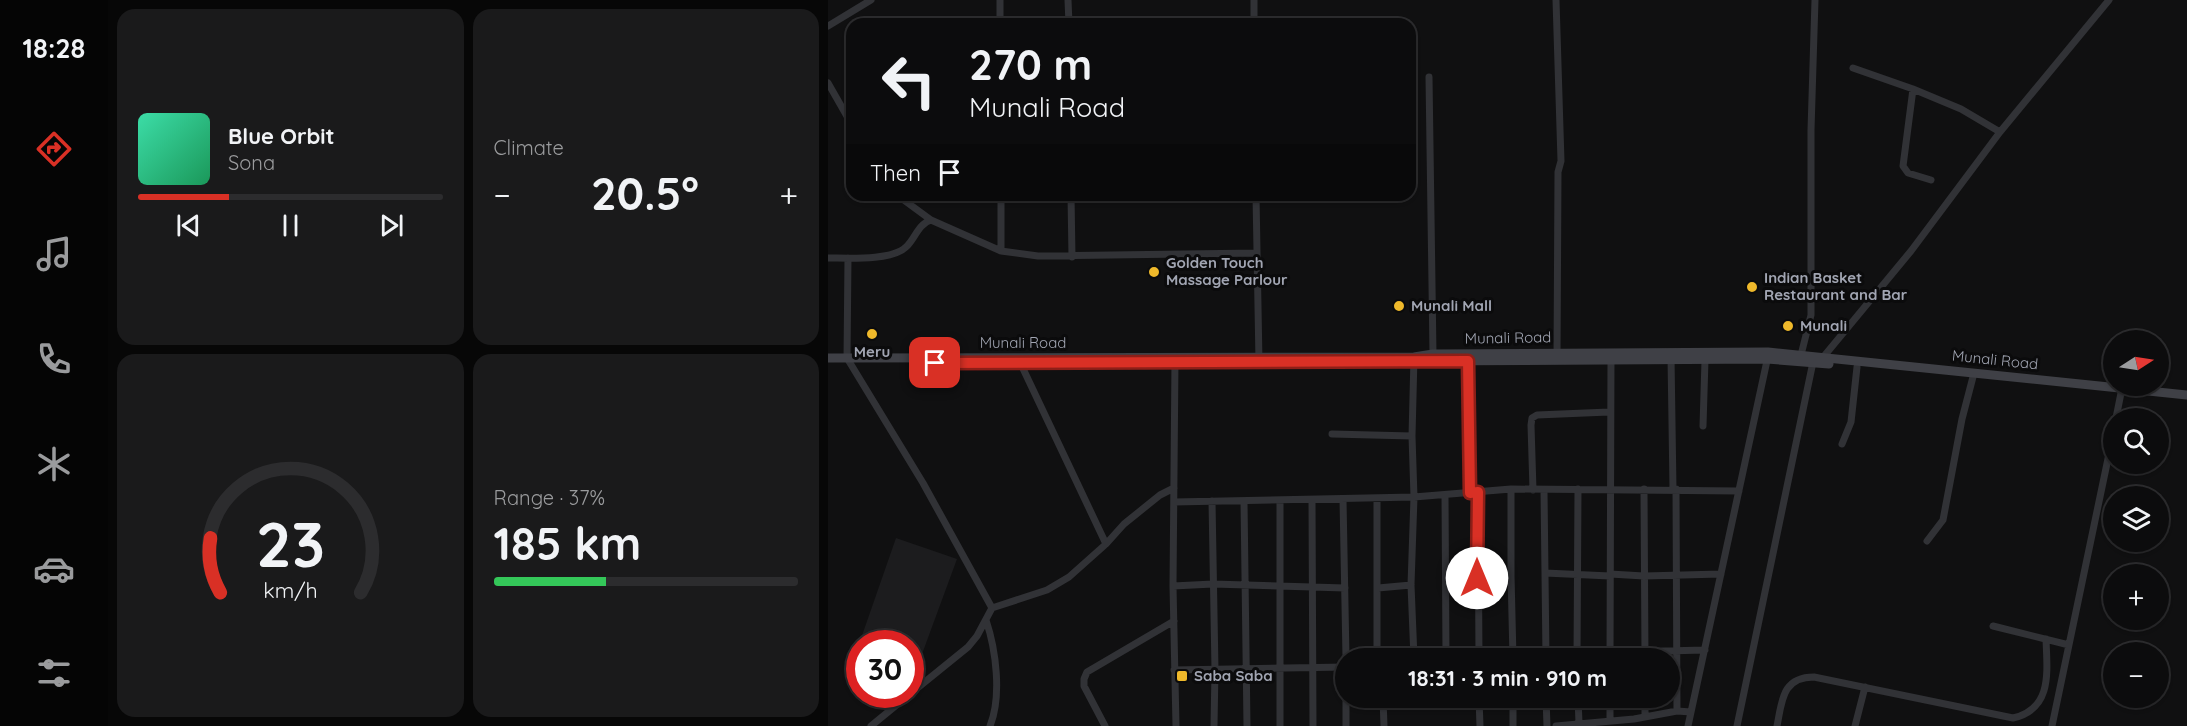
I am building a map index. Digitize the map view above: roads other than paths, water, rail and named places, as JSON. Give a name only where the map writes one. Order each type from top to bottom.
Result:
[{"type":"main road","name":"Munali Road","points":[[1415,359],[1432,354],[1468,358]]},
{"type":"main road","name":"Munali Road","points":[[1671,356],[1705,360],[1768,356]]},
{"type":"main road","name":"Munali Road","points":[[828,358],[848,360],[1175,360],[1768,356],[1801,358],[1857,367],[1973,376]]},
{"type":"main road","name":"Munali Road","points":[[828,363],[848,360]]},
{"type":"main road","name":"Munali Road","points":[[1818,361],[2103,388]]},
{"type":"main road","name":"Munali Road","points":[[2169,394],[2187,395]]},
{"type":"main road","name":"Munali Road","points":[[2161,396],[2187,400]]},
{"type":"street","points":[[828,26],[871,0]]},
{"type":"street","points":[[1000,0],[1000,18]]},
{"type":"street","points":[[1068,0],[1069,18]]},
{"type":"street","points":[[1254,0],[1254,18]]},
{"type":"street","points":[[1556,0],[1561,161],[1558,172],[1557,356]]},
{"type":"street","points":[[1801,358],[1811,315],[1811,130],[1815,0]]},
{"type":"street","points":[[1737,726],[1818,361],[1911,251],[2000,132],[2109,0]]},
{"type":"street","points":[[1852,68],[1913,89],[1961,109],[2000,132]]},
{"type":"street","points":[[1429,77],[1432,354]]},
{"type":"street","points":[[828,83],[846,114]]},
{"type":"street","points":[[1913,89],[1903,166],[1908,173],[1931,180]]},
{"type":"street","points":[[905,201],[931,220],[1001,251],[1038,256],[1072,257],[1257,254]]},
{"type":"street","points":[[1001,201],[1001,251]]},
{"type":"street","points":[[1071,201],[1072,257]]},
{"type":"street","points":[[1256,201],[1259,359]]},
{"type":"street","points":[[828,258],[891,255],[906,248],[922,225],[931,220]]},
{"type":"street","points":[[848,258],[848,360],[923,483],[992,608]]},
{"type":"street","points":[[1610,648],[1612,490],[1609,412],[1611,356]]},
{"type":"street","points":[[1671,356],[1677,648]]},
{"type":"street","points":[[1688,726],[1768,356]]},
{"type":"street","points":[[1468,358],[1479,648]]},
{"type":"street","points":[[1414,648],[1411,585],[1415,359]]},
{"type":"street","points":[[1019,360],[1106,544]]},
{"type":"street","points":[[1175,360],[1173,586],[1176,726]]},
{"type":"street","points":[[1703,426],[1705,360]]},
{"type":"street","points":[[1842,444],[1851,422],[1857,367]]},
{"type":"street","points":[[1927,541],[1943,520],[1962,419],[1973,376]]},
{"type":"street","points":[[1533,490],[1532,418],[1537,415],[1609,412]]},
{"type":"street","points":[[1332,435],[1412,436]]},
{"type":"street","points":[[2052,726],[2105,474]]},
{"type":"street","points":[[924,682],[968,646],[977,636],[992,608],[1047,590],[1069,577],[1106,544],[1124,524],[1160,495],[1174,488]]},
{"type":"street","points":[[1174,501],[1414,497],[1511,489],[1739,491]]},
{"type":"street","points":[[1511,489],[1513,648]]},
{"type":"street","points":[[1577,648],[1578,489]]},
{"type":"street","points":[[1644,489],[1645,648]]},
{"type":"street","points":[[1544,490],[1546,648]]},
{"type":"street","points":[[1445,495],[1445,648]]},
{"type":"street","points":[[1377,498],[1377,648]]},
{"type":"street","points":[[1343,499],[1346,648]]},
{"type":"street","points":[[1312,500],[1313,726]]},
{"type":"street","points":[[1212,501],[1214,726]]},
{"type":"street","points":[[1244,501],[1247,585],[1247,726]]},
{"type":"street","points":[[1280,501],[1280,726]]},
{"type":"street","points":[[1545,573],[1644,576],[1721,574]]},
{"type":"street","points":[[1446,581],[1493,579],[1511,575]]},
{"type":"street","points":[[1173,586],[1213,584],[1345,588]]},
{"type":"street","points":[[1378,588],[1411,585]]},
{"type":"street","points":[[986,620],[991,636],[997,695],[995,713],[990,726]]},
{"type":"street","points":[[1105,726],[1084,686],[1087,672],[1174,621]]},
{"type":"street","points":[[1993,626],[2069,645]]},
{"type":"street","points":[[1777,726],[1784,694],[1793,682],[1802,677],[1814,677],[2013,718],[2023,716],[2037,708],[2041,699],[2046,679],[2046,639]]},
{"type":"street","points":[[1680,651],[1705,650]]},
{"type":"street","points":[[1174,670],[1335,667]]},
{"type":"street","points":[[1855,726],[1865,687]]},
{"type":"street","points":[[871,726],[893,708]]},
{"type":"street","points":[[1346,708],[1346,726]]},
{"type":"street","points":[[1383,708],[1384,726]]},
{"type":"street","points":[[1479,708],[1480,726]]},
{"type":"street","points":[[1513,708],[1513,726]]},
{"type":"street","points":[[1546,708],[1547,726]]},
{"type":"street","points":[[1578,708],[1579,723]]},
{"type":"street","points":[[1645,708],[1645,716]]},
{"type":"street","points":[[1556,726],[1579,723],[1634,722],[1645,716],[1677,711],[1691,712]]},
{"type":"place","name":"Golden Touch Massage Parlour","points":[[1154,272]]},
{"type":"place","name":"Indian Basket Restaurant and Bar","points":[[1752,287]]},
{"type":"place","name":"Munali Mall","points":[[1399,306]]},
{"type":"place","name":"Munali","points":[[1788,326]]},
{"type":"place","name":"Meru","points":[[872,334]]},
{"type":"place","name":"Saba Saba","points":[[1182,676]]}]
